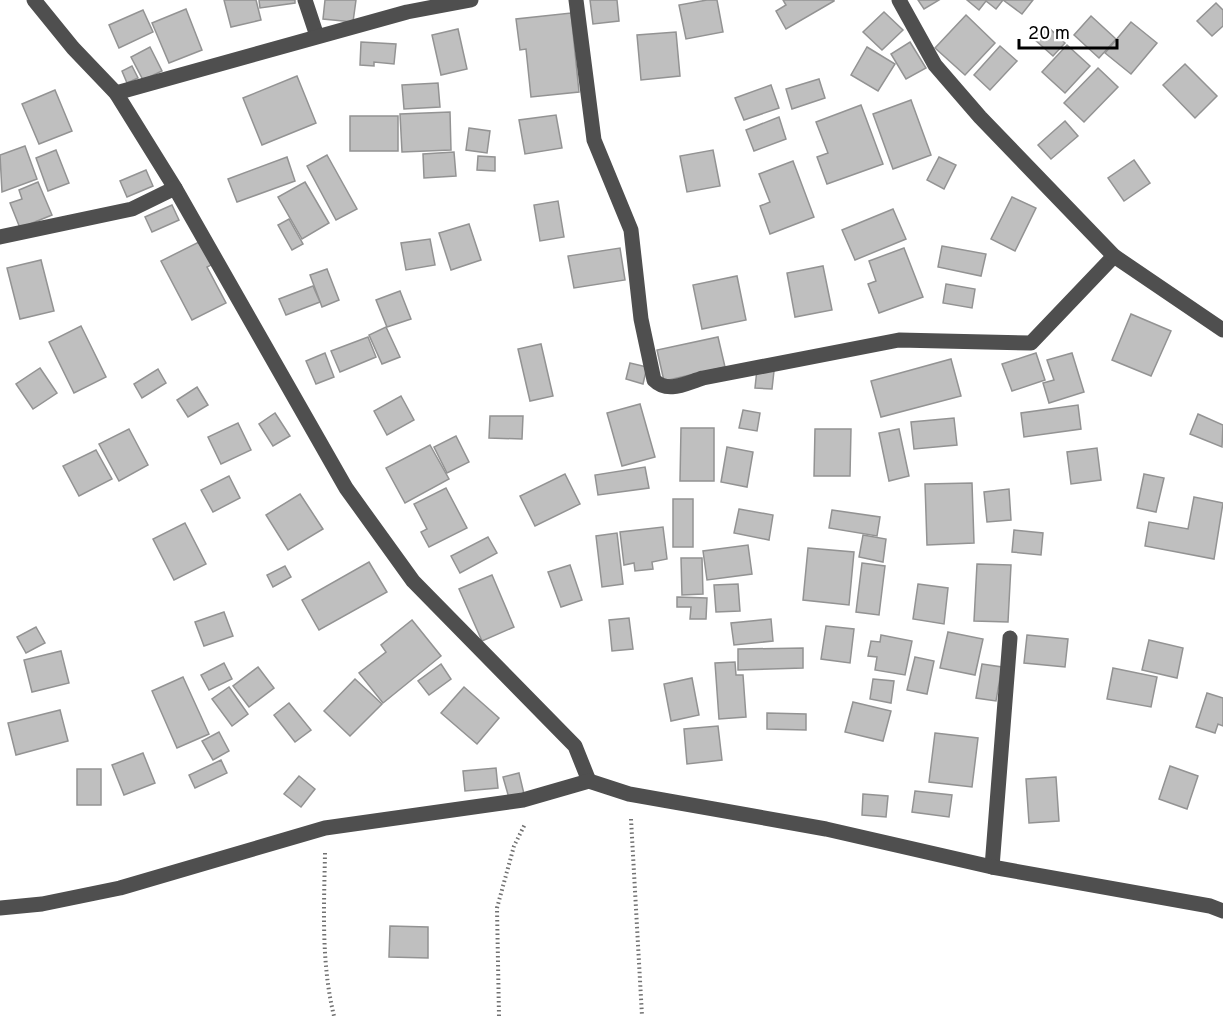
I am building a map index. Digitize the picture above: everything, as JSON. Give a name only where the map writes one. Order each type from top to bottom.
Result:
[{"type":"street","points":[[34,0],[73,48],[116,93],[175,188],[346,488],[413,581],[575,746],[589,781]]},
{"type":"street","points":[[305,0],[317,36]]},
{"type":"street","points":[[116,93],[407,12],[471,0]]},
{"type":"street","points":[[576,0],[594,140],[631,230],[641,319],[654,380],[661,387],[674,387],[703,378],[899,340],[1031,343],[1114,256]]},
{"type":"street","points":[[899,0],[935,65],[980,117],[1114,256],[1223,330]]},
{"type":"street","points":[[0,237],[132,209],[175,188]]},
{"type":"street","points":[[992,867],[1010,638]]},
{"type":"street","points":[[0,908],[42,904],[120,888],[325,828],[539,796],[589,781],[629,794],[826,829],[992,867],[1086,882],[1223,910]]},
{"type":"path","points":[[629,794],[642,1016]]},
{"type":"path","points":[[499,1016],[497,908],[514,846],[539,796]]},
{"type":"path","points":[[325,828],[324,915],[328,990],[334,1016]]},
{"type":"building","points":[[224,0],[256,0],[261,20],[231,27]]},
{"type":"building","points":[[259,0],[295,0],[295,3],[260,8]]},
{"type":"building","points":[[325,0],[356,0],[353,22],[323,19]]},
{"type":"building","points":[[590,0],[617,0],[619,21],[593,24]]},
{"type":"building","points":[[717,0],[723,32],[686,39],[679,5]]},
{"type":"building","points":[[783,0],[834,1],[786,29],[776,11],[786,5]]},
{"type":"building","points":[[918,0],[939,0],[924,9]]},
{"type":"building","points":[[967,0],[1003,0],[996,9],[986,1],[979,10]]},
{"type":"building","points":[[1003,0],[1033,0],[1022,14]]},
{"type":"building","points":[[1216,3],[1223,10],[1223,26],[1212,36],[1197,21]]},
{"type":"building","points":[[186,9],[202,50],[169,63],[152,23]]},
{"type":"building","points":[[143,10],[153,32],[119,48],[109,25]]},
{"type":"building","points":[[884,12],[903,30],[882,50],[863,32]]},
{"type":"building","points":[[571,13],[579,92],[531,97],[526,49],[520,50],[516,19]]},
{"type":"building","points":[[966,15],[995,43],[965,75],[935,48]]},
{"type":"building","points":[[1091,16],[1116,39],[1099,58],[1074,35]]},
{"type":"building","points":[[1131,22],[1157,43],[1131,74],[1105,53]]},
{"type":"building","points":[[1047,26],[1065,43],[1053,56],[1034,39]]},
{"type":"building","points":[[458,29],[467,69],[441,75],[432,35]]},
{"type":"building","points":[[676,32],[680,76],[641,80],[637,35]]},
{"type":"building","points":[[361,42],[396,44],[394,64],[374,62],[374,66],[360,65]]},
{"type":"building","points":[[910,42],[926,68],[906,79],[891,54]]},
{"type":"building","points":[[1067,45],[1090,66],[1065,93],[1042,72]]},
{"type":"building","points":[[1000,46],[1017,61],[990,90],[974,75]]},
{"type":"building","points":[[150,47],[162,71],[143,80],[131,57]]},
{"type":"building","points":[[867,47],[895,64],[878,91],[851,75]]},
{"type":"building","points":[[1185,64],[1217,96],[1195,118],[1163,85]]},
{"type":"building","points":[[132,66],[138,78],[127,83],[122,71]]},
{"type":"building","points":[[1098,68],[1118,87],[1084,122],[1064,103]]},
{"type":"building","points":[[297,76],[316,123],[262,145],[243,98]]},
{"type":"building","points":[[819,79],[825,98],[792,109],[786,89]]},
{"type":"building","points":[[438,83],[440,107],[404,109],[402,85]]},
{"type":"building","points":[[771,85],[779,108],[744,120],[735,98]]},
{"type":"building","points":[[55,90],[72,131],[39,144],[22,104]]},
{"type":"building","points":[[911,100],[931,155],[893,169],[873,114]]},
{"type":"building","points":[[861,105],[883,164],[827,184],[817,157],[828,153],[816,122]]},
{"type":"building","points":[[450,112],[451,150],[402,152],[400,114]]},
{"type":"building","points":[[556,115],[562,148],[525,154],[519,120]]},
{"type":"building","points":[[350,116],[398,116],[398,151],[350,151]]},
{"type":"building","points":[[779,117],[786,139],[754,151],[746,130]]},
{"type":"building","points":[[1065,121],[1078,136],[1051,159],[1038,145]]},
{"type":"building","points":[[469,128],[490,131],[487,153],[466,150]]},
{"type":"building","points":[[25,146],[37,179],[2,192],[0,155]]},
{"type":"building","points":[[56,150],[69,183],[48,191],[36,158]]},
{"type":"building","points":[[713,150],[720,186],[687,192],[680,156]]},
{"type":"building","points":[[454,152],[456,176],[424,178],[423,154]]},
{"type":"building","points":[[327,155],[357,209],[336,220],[307,166]]},
{"type":"building","points":[[478,156],[495,157],[495,171],[477,170]]},
{"type":"building","points":[[287,157],[295,181],[237,202],[228,179]]},
{"type":"building","points":[[939,157],[956,165],[944,189],[927,180]]},
{"type":"building","points":[[1134,160],[1150,183],[1124,201],[1108,178]]},
{"type":"building","points":[[793,161],[814,217],[770,234],[760,206],[770,202],[759,174]]},
{"type":"building","points":[[146,170],[153,186],[127,197],[120,181]]},
{"type":"building","points":[[38,182],[52,215],[20,228],[10,203],[22,199],[19,190]]},
{"type":"building","points":[[305,182],[329,223],[302,239],[278,197]]},
{"type":"building","points":[[1012,197],[1036,208],[1015,251],[991,239]]},
{"type":"building","points":[[558,201],[564,237],[540,241],[534,205]]},
{"type":"building","points":[[172,205],[179,220],[152,232],[145,217]]},
{"type":"building","points":[[893,209],[906,239],[855,260],[842,230]]},
{"type":"building","points":[[289,219],[303,244],[292,250],[278,225]]},
{"type":"building","points":[[469,224],[481,260],[451,270],[439,233]]},
{"type":"building","points":[[430,239],[435,265],[406,270],[401,243]]},
{"type":"building","points":[[201,241],[213,264],[207,267],[226,303],[192,320],[161,261]]},
{"type":"building","points":[[942,246],[986,254],[981,276],[938,267]]},
{"type":"building","points":[[620,248],[625,280],[574,288],[568,256]]},
{"type":"building","points":[[904,248],[923,297],[879,313],[868,284],[876,281],[869,261]]},
{"type":"building","points":[[41,260],[54,311],[20,319],[7,268]]},
{"type":"building","points":[[823,266],[832,310],[795,317],[787,273]]},
{"type":"building","points":[[327,269],[339,300],[322,307],[310,275]]},
{"type":"building","points":[[737,276],[746,320],[702,329],[693,285]]},
{"type":"building","points":[[946,284],[975,289],[972,308],[943,303]]},
{"type":"building","points":[[313,286],[320,302],[286,315],[279,299]]},
{"type":"building","points":[[400,291],[411,319],[387,327],[376,300]]},
{"type":"building","points":[[1131,314],[1171,331],[1151,376],[1112,360]]},
{"type":"building","points":[[81,326],[106,377],[74,393],[49,342]]},
{"type":"building","points":[[386,327],[400,357],[382,364],[369,335]]},
{"type":"building","points":[[368,337],[376,357],[340,372],[331,351]]},
{"type":"building","points":[[718,337],[725,367],[664,381],[657,350]]},
{"type":"building","points":[[541,344],[553,396],[530,401],[518,349]]},
{"type":"building","points":[[325,353],[334,377],[316,384],[306,361]]},
{"type":"building","points":[[1036,353],[1045,380],[1012,391],[1002,364]]},
{"type":"building","points":[[1072,353],[1084,392],[1049,403],[1043,383],[1054,380],[1047,360]]},
{"type":"building","points":[[951,359],[961,396],[881,417],[871,381]]},
{"type":"building","points":[[630,363],[647,367],[643,384],[626,379]]},
{"type":"building","points":[[40,368],[57,393],[33,409],[16,384]]},
{"type":"building","points":[[158,369],[166,383],[142,398],[134,384]]},
{"type":"building","points":[[757,369],[774,371],[772,389],[755,388]]},
{"type":"building","points":[[197,387],[208,405],[188,417],[177,400]]},
{"type":"building","points":[[401,396],[414,420],[387,435],[374,411]]},
{"type":"building","points":[[640,404],[655,457],[622,466],[607,413]]},
{"type":"building","points":[[1078,405],[1081,429],[1024,437],[1021,413]]},
{"type":"building","points":[[743,410],[760,413],[757,431],[739,428]]},
{"type":"building","points":[[275,413],[290,436],[273,446],[259,424]]},
{"type":"building","points":[[1198,414],[1223,425],[1222,447],[1190,434]]},
{"type":"building","points":[[490,416],[523,416],[522,439],[489,438]]},
{"type":"building","points":[[954,418],[957,445],[914,449],[911,422]]},
{"type":"building","points":[[238,423],[251,450],[221,464],[208,437]]},
{"type":"building","points":[[681,428],[714,428],[714,481],[680,481]]},
{"type":"building","points":[[129,429],[148,465],[119,481],[99,444]]},
{"type":"building","points":[[815,429],[851,429],[850,476],[814,476]]},
{"type":"building","points":[[899,429],[909,476],[889,481],[879,433]]},
{"type":"building","points":[[456,436],[469,462],[447,473],[434,447]]},
{"type":"building","points":[[430,445],[449,479],[405,503],[386,468]]},
{"type":"building","points":[[727,447],[753,452],[747,487],[721,482]]},
{"type":"building","points":[[1097,448],[1101,480],[1071,484],[1067,452]]},
{"type":"building","points":[[96,450],[112,479],[79,496],[63,466]]},
{"type":"building","points":[[645,467],[649,488],[598,495],[595,475]]},
{"type":"building","points":[[565,474],[580,504],[535,526],[520,496]]},
{"type":"building","points":[[1144,474],[1164,478],[1156,512],[1137,508]]},
{"type":"building","points":[[229,476],[240,498],[213,512],[201,490]]},
{"type":"building","points":[[972,483],[974,543],[927,545],[925,484]]},
{"type":"building","points":[[446,488],[467,528],[429,547],[421,532],[427,529],[414,504]]},
{"type":"building","points":[[1009,489],[1011,520],[987,522],[984,492]]},
{"type":"building","points":[[300,494],[323,529],[288,550],[266,515]]},
{"type":"building","points":[[1194,497],[1223,503],[1214,559],[1145,546],[1149,522],[1188,529]]},
{"type":"building","points":[[673,499],[693,499],[693,547],[673,547]]},
{"type":"building","points":[[739,509],[773,515],[769,540],[734,533]]},
{"type":"building","points":[[832,510],[880,517],[877,536],[829,528]]},
{"type":"building","points":[[185,523],[206,564],[174,580],[153,539]]},
{"type":"building","points":[[663,527],[667,559],[652,562],[653,569],[635,571],[634,563],[624,565],[620,532]]},
{"type":"building","points":[[1014,530],[1043,533],[1041,555],[1012,552]]},
{"type":"building","points":[[617,533],[623,584],[602,587],[596,536]]},
{"type":"building","points":[[863,535],[886,539],[883,562],[859,557]]},
{"type":"building","points":[[488,537],[497,553],[460,573],[451,556]]},
{"type":"building","points":[[748,545],[752,574],[707,580],[703,551]]},
{"type":"building","points":[[808,548],[854,552],[849,605],[803,600]]},
{"type":"building","points":[[681,558],[702,558],[703,594],[682,595]]},
{"type":"building","points":[[369,562],[387,592],[319,630],[302,600]]},
{"type":"building","points":[[862,563],[885,566],[879,615],[856,612]]},
{"type":"building","points":[[977,564],[1011,565],[1008,622],[974,621]]},
{"type":"building","points":[[570,565],[582,600],[561,607],[548,572]]},
{"type":"building","points":[[285,566],[291,577],[273,587],[267,575]]},
{"type":"building","points":[[492,575],[514,627],[482,641],[459,589]]},
{"type":"building","points":[[738,584],[740,611],[716,612],[714,585]]},
{"type":"building","points":[[918,584],[948,588],[944,624],[913,619]]},
{"type":"building","points":[[677,597],[707,598],[706,619],[690,619],[691,607],[677,607]]},
{"type":"building","points":[[224,612],[233,636],[204,646],[195,622]]},
{"type":"building","points":[[629,618],[633,649],[612,651],[609,620]]},
{"type":"building","points":[[771,619],[773,641],[734,645],[731,623]]},
{"type":"building","points":[[412,620],[441,656],[383,703],[359,673],[386,652],[381,645]]},
{"type":"building","points":[[826,626],[854,629],[850,663],[821,659]]},
{"type":"building","points":[[36,627],[45,643],[26,653],[17,637]]},
{"type":"building","points":[[948,632],[983,639],[975,675],[940,668]]},
{"type":"building","points":[[881,635],[912,641],[905,675],[875,670],[877,657],[868,656],[871,641],[880,642]]},
{"type":"building","points":[[1027,635],[1068,639],[1065,667],[1024,663]]},
{"type":"building","points":[[1149,640],[1183,648],[1177,678],[1142,670]]},
{"type":"building","points":[[803,648],[803,668],[738,670],[738,649]]},
{"type":"building","points":[[61,651],[69,683],[32,692],[24,660]]},
{"type":"building","points":[[915,657],[934,661],[927,694],[907,690]]},
{"type":"building","points":[[735,662],[736,675],[743,675],[746,717],[719,719],[715,663]]},
{"type":"building","points":[[224,663],[232,679],[209,690],[201,675]]},
{"type":"building","points":[[441,664],[451,679],[429,695],[418,681]]},
{"type":"building","points":[[982,664],[1002,667],[996,701],[976,698]]},
{"type":"building","points":[[258,667],[274,688],[249,707],[233,686]]},
{"type":"building","points":[[1113,668],[1157,677],[1151,707],[1107,699]]},
{"type":"building","points":[[183,677],[209,734],[177,748],[152,691]]},
{"type":"building","points":[[692,678],[699,715],[671,721],[664,684]]},
{"type":"building","points":[[355,679],[382,704],[350,736],[324,711]]},
{"type":"building","points":[[873,679],[894,681],[891,703],[870,699]]},
{"type":"building","points":[[229,687],[248,714],[232,726],[212,699]]},
{"type":"building","points":[[464,687],[499,718],[477,744],[441,713]]},
{"type":"building","points":[[1207,693],[1223,698],[1223,726],[1218,724],[1215,733],[1196,727]]},
{"type":"building","points":[[853,702],[891,711],[883,741],[845,732]]},
{"type":"building","points":[[289,703],[311,730],[295,742],[274,715]]},
{"type":"building","points":[[60,710],[68,741],[16,755],[8,723]]},
{"type":"building","points":[[767,713],[806,714],[806,730],[767,729]]},
{"type":"building","points":[[718,726],[722,760],[687,764],[684,729]]},
{"type":"building","points":[[219,732],[229,751],[213,760],[202,741]]},
{"type":"building","points":[[935,733],[978,738],[972,787],[929,782]]},
{"type":"building","points":[[143,753],[155,783],[124,795],[112,765]]},
{"type":"building","points":[[221,760],[227,773],[195,788],[189,775]]},
{"type":"building","points":[[1170,766],[1198,776],[1187,809],[1159,799]]},
{"type":"building","points":[[496,768],[498,788],[465,791],[463,771]]},
{"type":"building","points":[[77,769],[101,769],[101,805],[77,805]]},
{"type":"building","points":[[519,773],[524,794],[509,798],[503,777]]},
{"type":"building","points":[[299,776],[315,789],[301,807],[284,794]]},
{"type":"building","points":[[1056,777],[1059,821],[1029,823],[1026,779]]},
{"type":"building","points":[[915,791],[952,795],[949,817],[912,812]]},
{"type":"building","points":[[863,794],[888,796],[886,817],[862,815]]},
{"type":"building","points":[[390,926],[428,927],[428,958],[389,957]]}]
